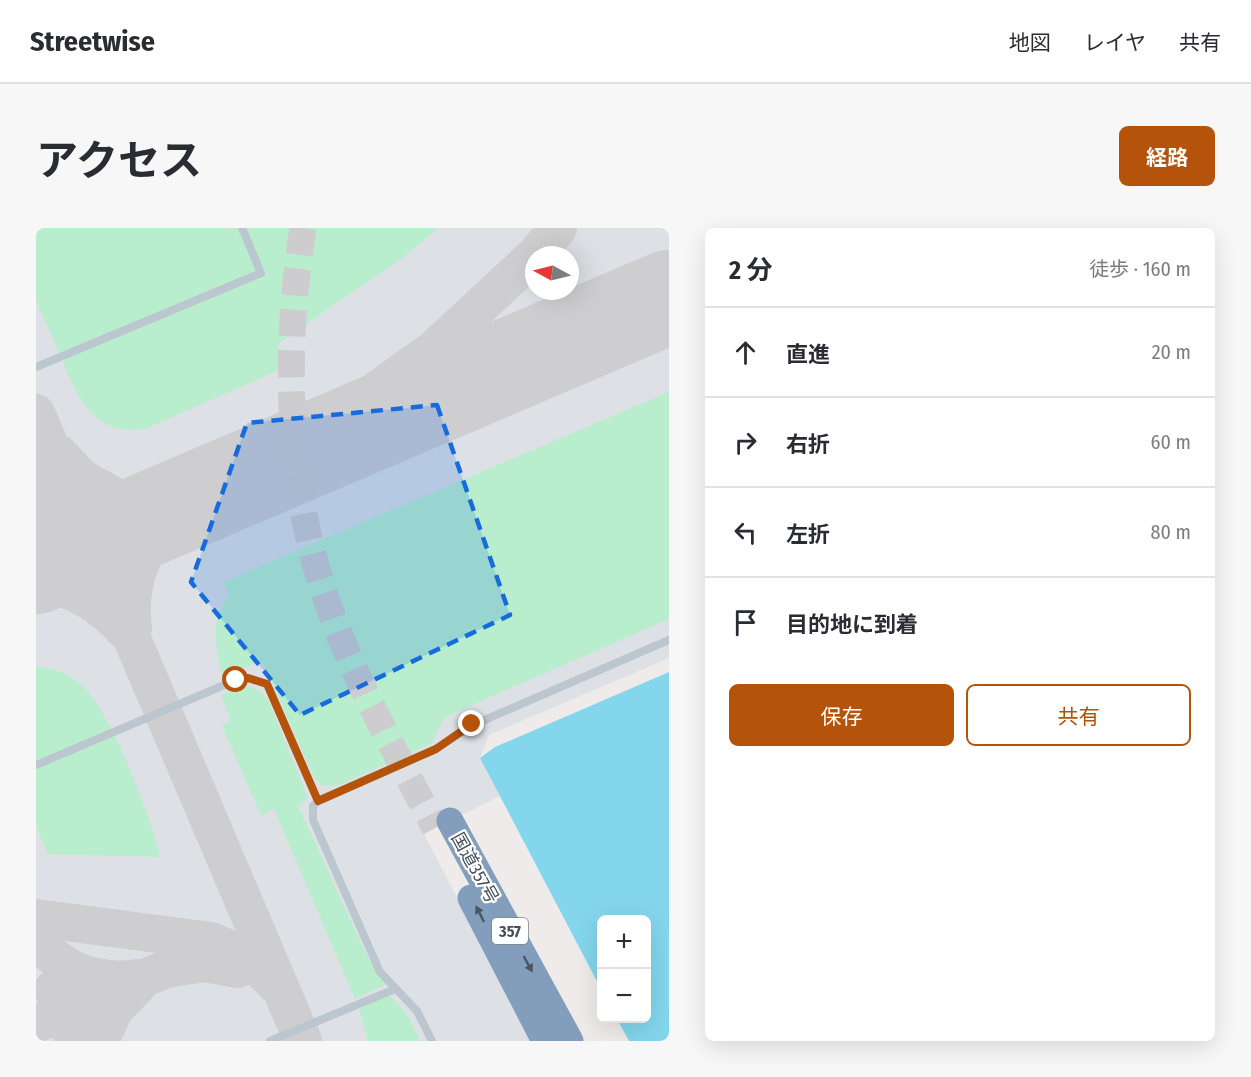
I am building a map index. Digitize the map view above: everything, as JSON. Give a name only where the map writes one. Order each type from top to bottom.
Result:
[{"type":"highway","name":"国道357号","points":[[545,1041],[443,825],[570,1041]]},
{"type":"lane","points":[[36,367],[261,273],[243,228]]},
{"type":"lane","points":[[432,1041],[417,1011],[380,972],[313,820],[313,806],[318,801],[436,749],[472,724],[669,640]]},
{"type":"lane","points":[[36,765],[236,680],[248,678],[267,684],[318,801]]},
{"type":"lane","points":[[270,1041],[395,989]]},
{"type":"highlighted area","points":[[437,405],[510,615],[300,715],[191,582],[247,423]]},
{"type":"shaded area","points":[[36,228],[669,228],[669,658],[489,735],[480,758],[500,796],[424,834],[532,1041],[36,1041]]},
{"type":"green space","points":[[36,228],[438,228],[405,256],[277,344],[286,367],[145,429],[126,429],[110,425],[97,417],[86,406],[69,377],[36,298]]},
{"type":"green space","points":[[669,392],[669,619],[458,711],[443,719],[432,743],[337,786],[321,785],[315,779],[262,661],[223,676],[216,634],[219,613],[229,594],[223,582]]},
{"type":"green space","points":[[36,667],[58,671],[71,677],[88,692],[99,707],[130,771],[160,857],[48,854],[36,825]]},
{"type":"green space","points":[[249,686],[259,691],[268,700],[308,798],[298,806],[366,954],[386,984],[355,999],[274,809],[261,815],[222,726],[231,721],[221,695]]},
{"type":"green space","points":[[390,995],[408,1016],[420,1041],[368,1041],[359,1007]]},
{"type":"water","points":[[669,672],[669,1041],[629,1041],[619,1023],[651,1023],[651,915],[597,915],[597,981],[480,758],[495,747]]},
{"type":"taxiway","points":[[543,246],[558,228]]},
{"type":"taxiway","points":[[59,454],[83,479],[116,497],[154,505],[191,501],[345,413],[434,349],[525,264]]},
{"type":"taxiway","points":[[36,413],[303,1041]]},
{"type":"taxiway","points":[[36,538],[50,498],[50,456]]},
{"type":"taxiway","points":[[133,628],[133,590],[144,556],[163,527],[191,501]]},
{"type":"taxiway","points":[[36,581],[62,588],[85,598],[106,612],[125,631]]},
{"type":"taxiway","points":[[36,918],[211,941],[246,958],[276,985]]},
{"type":"taxiway","points":[[36,939],[57,959],[81,973],[108,979],[137,978]]},
{"type":"taxiway","points":[[36,1024],[166,969],[204,963],[238,969]]},
{"type":"taxiway","points":[[100,1041],[115,1009],[139,984]]},
{"type":"taxiway","points":[[53,989],[75,1041]]},
{"type":"runway","points":[[36,567],[669,297]]},
{"type":"tunnel","points":[[303,228],[297,276],[291,375],[297,473],[305,521],[332,615],[354,670],[435,828]]},
{"type":"route","points":[[236,680],[248,678],[267,684],[318,801],[436,749],[472,724]]}]
